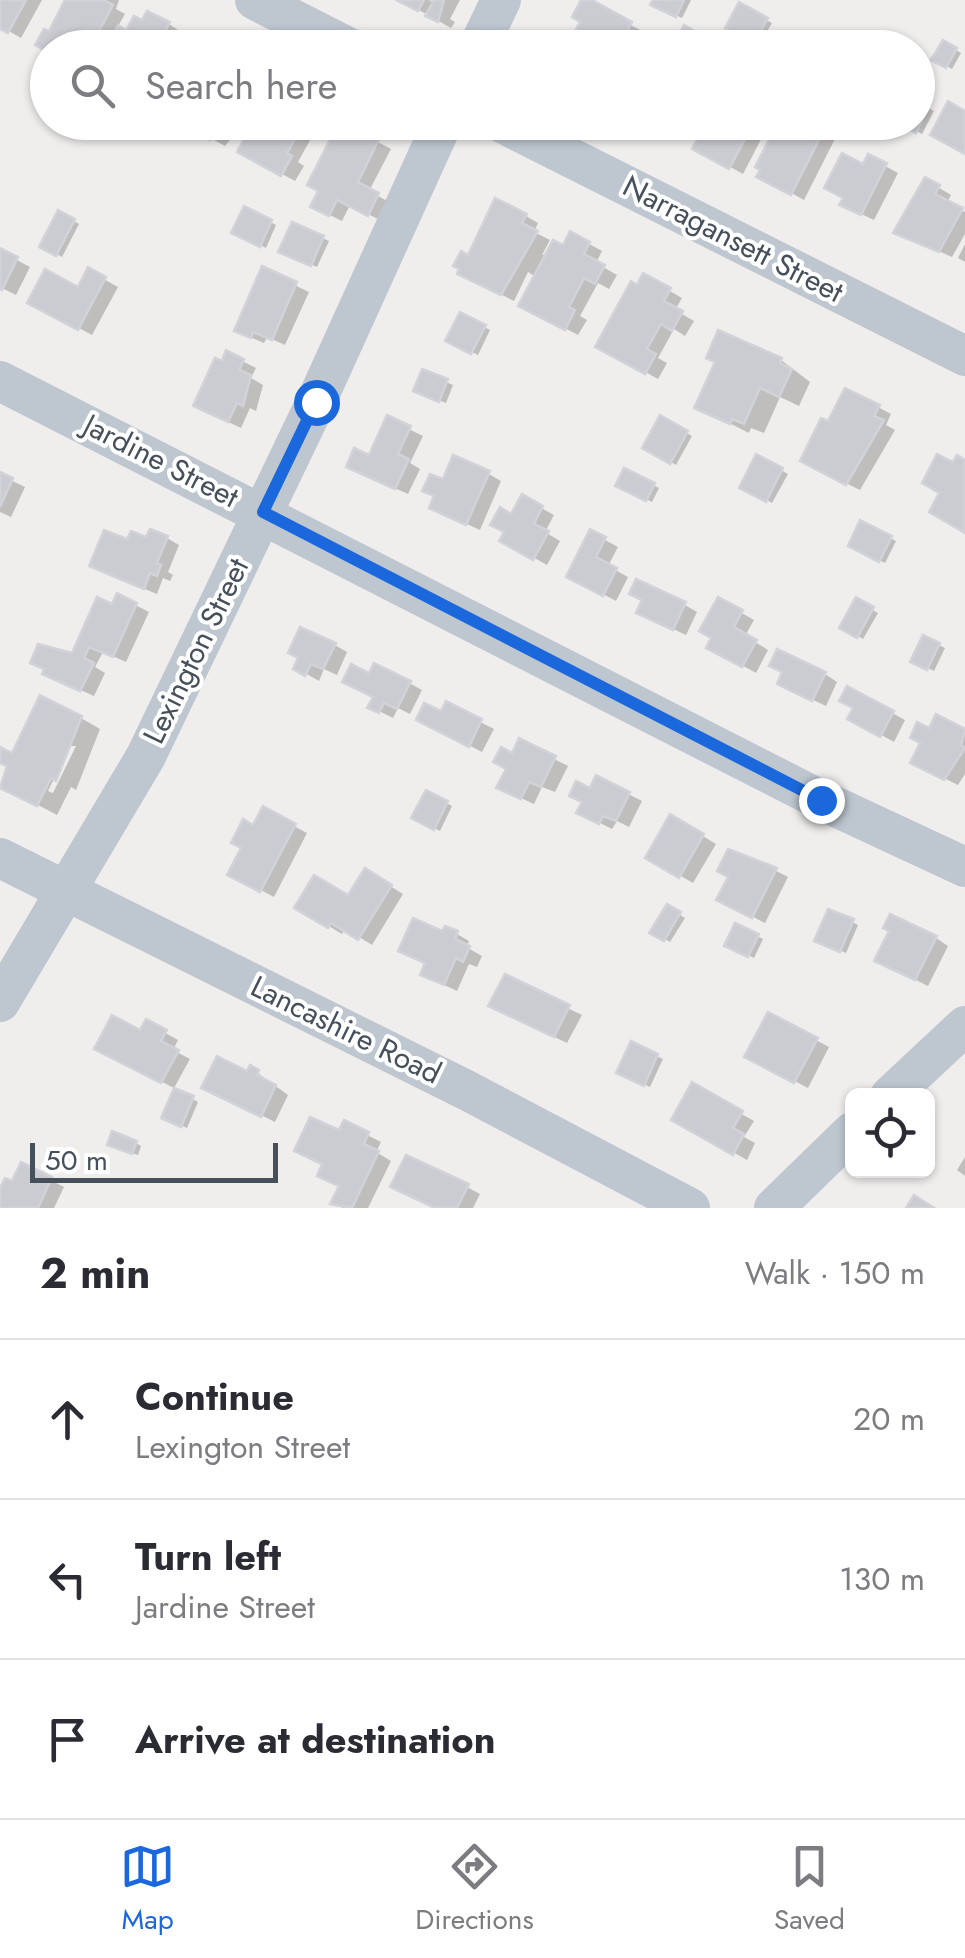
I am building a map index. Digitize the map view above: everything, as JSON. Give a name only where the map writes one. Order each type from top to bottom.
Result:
[{"type":"street","points":[[255,0],[314,30]]},
{"type":"street","points":[[487,30],[501,0]]},
{"type":"street","name":"Lexington Street","points":[[0,1002],[146,756],[435,140]]},
{"type":"street","name":"Narragansett Street","points":[[536,140],[965,356]]},
{"type":"street","name":"Jardine Street","points":[[0,381],[821,800],[965,866]]},
{"type":"street","name":"Lancashire Road","points":[[0,858],[468,1091],[690,1208]]},
{"type":"street","points":[[899,1088],[965,1026]]},
{"type":"street","points":[[774,1208],[845,1139]]},
{"type":"building","points":[[0,0],[26,0],[8,33],[0,29]]},
{"type":"building","points":[[65,0],[104,0],[113,5],[100,30],[50,30]]},
{"type":"building","points":[[396,0],[424,0],[418,11]]},
{"type":"building","points":[[429,0],[444,0],[438,22],[425,16],[433,2]]},
{"type":"building","points":[[581,0],[592,0],[632,22],[628,30],[576,30],[580,22],[572,17]]},
{"type":"building","points":[[653,0],[684,0],[676,17],[650,5]]},
{"type":"building","points":[[739,2],[768,18],[761,30],[725,28]]},
{"type":"building","points":[[147,11],[170,22],[166,30],[126,30],[134,16],[142,20]]},
{"type":"building","points":[[943,40],[957,48],[946,68],[935,62]]},
{"type":"building","points":[[948,101],[965,111],[965,154],[935,138],[935,126]]},
{"type":"building","points":[[243,140],[294,140],[287,153],[292,156],[281,176],[237,152]]},
{"type":"building","points":[[330,140],[379,140],[358,182],[379,193],[368,216],[337,200],[329,216],[310,207],[318,191],[307,185]]},
{"type":"building","points":[[697,140],[744,140],[729,169],[692,149]]},
{"type":"building","points":[[769,140],[819,140],[791,195],[756,177],[760,170],[755,167]]},
{"type":"building","points":[[842,153],[863,164],[868,154],[887,163],[861,215],[839,205],[843,198],[824,188]]},
{"type":"building","points":[[925,177],[940,185],[935,194],[963,208],[939,252],[893,233]]},
{"type":"building","points":[[495,198],[527,214],[522,223],[538,231],[501,295],[457,274],[459,269],[453,266],[461,251],[468,255]]},
{"type":"building","points":[[244,206],[272,220],[260,247],[231,233]]},
{"type":"building","points":[[58,210],[75,219],[56,256],[39,247]]},
{"type":"building","points":[[292,222],[324,236],[311,266],[278,252]]},
{"type":"building","points":[[570,231],[590,242],[584,254],[605,265],[595,284],[584,278],[569,307],[575,310],[565,330],[518,306],[553,240],[563,245]]},
{"type":"building","points":[[0,248],[18,257],[2,290],[0,289]]},
{"type":"building","points":[[262,266],[297,282],[272,340],[253,332],[251,338],[234,331]]},
{"type":"building","points":[[88,267],[106,277],[78,330],[27,303],[45,269],[78,287]]},
{"type":"building","points":[[643,273],[671,288],[664,301],[683,311],[672,331],[661,324],[647,349],[656,354],[645,374],[595,347],[631,281],[637,285]]},
{"type":"building","points":[[460,312],[486,325],[471,354],[445,341]]},
{"type":"building","points":[[718,330],[782,358],[780,363],[792,369],[779,397],[760,388],[744,424],[732,419],[730,424],[694,408],[715,362],[706,358]]},
{"type":"building","points":[[226,350],[244,359],[239,370],[251,375],[243,406],[237,403],[228,422],[193,406],[215,358],[222,361]]},
{"type":"building","points":[[422,369],[448,379],[439,402],[413,391]]},
{"type":"building","points":[[845,388],[880,405],[874,416],[884,420],[846,485],[800,461],[821,418],[828,421]]},
{"type":"building","points":[[387,415],[411,426],[398,454],[409,459],[395,489],[346,467],[354,448],[369,455]]},
{"type":"building","points":[[660,415],[688,431],[670,464],[642,448]]},
{"type":"building","points":[[756,454],[783,468],[766,502],[739,488]]},
{"type":"building","points":[[937,454],[953,462],[957,455],[965,460],[965,533],[929,512],[939,493],[922,483]]},
{"type":"building","points":[[453,455],[490,471],[466,525],[429,508],[434,496],[422,491],[430,474],[443,479]]},
{"type":"building","points":[[624,468],[655,483],[646,501],[615,486]]},
{"type":"building","points":[[0,472],[13,478],[0,507]]},
{"type":"building","points":[[522,494],[543,506],[534,524],[549,531],[533,560],[499,541],[504,532],[490,525],[500,507],[511,514]]},
{"type":"building","points":[[860,520],[892,536],[879,562],[848,546]]},
{"type":"building","points":[[150,529],[168,536],[157,563],[161,565],[157,576],[150,573],[144,589],[89,566],[104,530],[127,539],[131,531],[146,537]]},
{"type":"building","points":[[590,529],[606,537],[596,557],[617,568],[603,596],[566,577]]},
{"type":"building","points":[[636,579],[686,602],[673,630],[636,613],[642,600],[629,594]]},
{"type":"building","points":[[117,593],[137,603],[113,657],[89,647],[84,658],[94,663],[80,691],[42,674],[44,669],[30,663],[38,644],[72,653],[97,597],[112,604]]},
{"type":"building","points":[[718,597],[743,610],[734,627],[757,640],[742,667],[706,648],[711,638],[699,631]]},
{"type":"building","points":[[856,597],[874,607],[857,638],[839,628]]},
{"type":"building","points":[[300,627],[336,643],[323,669],[311,664],[305,676],[293,669],[298,658],[288,653]]},
{"type":"building","points":[[923,635],[940,643],[927,670],[910,662]]},
{"type":"building","points":[[777,649],[826,672],[812,701],[777,684],[782,672],[769,666]]},
{"type":"building","points":[[374,663],[411,681],[397,709],[384,703],[379,713],[367,708],[373,697],[342,682],[351,664],[369,673]]},
{"type":"building","points":[[847,686],[894,711],[880,737],[847,719],[853,708],[839,701]]},
{"type":"building","points":[[40,695],[82,716],[56,781],[51,778],[37,806],[0,788],[7,766],[0,763],[0,747],[12,753]]},
{"type":"building","points":[[446,701],[482,719],[469,747],[416,720],[424,703],[441,711]]},
{"type":"building","points":[[936,714],[965,729],[961,745],[965,748],[944,780],[910,763],[920,743],[910,738],[917,722],[929,728]]},
{"type":"building","points":[[519,738],[556,756],[541,787],[529,782],[521,799],[496,788],[506,769],[493,762],[501,747],[512,753]]},
{"type":"building","points":[[596,775],[630,792],[616,821],[603,816],[599,824],[576,813],[582,802],[569,796],[576,781],[590,788]]},
{"type":"building","points":[[426,790],[448,801],[434,830],[411,818]]},
{"type":"building","points":[[263,806],[296,824],[260,892],[227,875],[241,848],[231,843],[243,819],[253,825]]},
{"type":"building","points":[[670,814],[704,834],[679,878],[645,858]]},
{"type":"building","points":[[728,849],[777,868],[752,918],[716,900],[728,877],[717,871]]},
{"type":"building","points":[[365,868],[392,885],[358,940],[331,923],[328,928],[294,908],[314,875],[348,895]]},
{"type":"building","points":[[667,904],[681,912],[664,941],[649,933]]},
{"type":"building","points":[[828,909],[854,919],[840,952],[814,941]]},
{"type":"building","points":[[890,914],[937,936],[915,980],[874,961],[889,931],[883,928]]},
{"type":"building","points":[[413,918],[442,931],[445,926],[458,931],[455,939],[470,946],[463,962],[456,958],[444,985],[420,975],[425,963],[398,951]]},
{"type":"building","points":[[735,923],[759,934],[748,957],[724,946]]},
{"type":"building","points":[[505,974],[570,1005],[554,1037],[488,1006]]},
{"type":"building","points":[[768,1012],[818,1038],[794,1083],[744,1057]]},
{"type":"building","points":[[112,1015],[140,1030],[146,1019],[167,1030],[161,1041],[179,1050],[161,1083],[94,1049]]},
{"type":"building","points":[[631,1041],[658,1054],[644,1086],[616,1073]]},
{"type":"building","points":[[217,1056],[247,1071],[250,1065],[259,1070],[257,1075],[276,1085],[261,1117],[201,1088]]},
{"type":"building","points":[[692,1082],[743,1111],[733,1128],[744,1134],[733,1155],[671,1120]]},
{"type":"building","points":[[174,1088],[194,1096],[181,1127],[161,1118]]},
{"type":"building","points":[[310,1117],[339,1130],[344,1120],[369,1132],[364,1144],[379,1151],[352,1208],[330,1204],[339,1186],[317,1176],[322,1164],[294,1151]]},
{"type":"building","points":[[112,1131],[137,1141],[132,1154],[107,1145]]},
{"type":"building","points":[[406,1155],[469,1184],[457,1208],[435,1208],[390,1187]]},
{"type":"building","points":[[21,1162],[52,1177],[38,1208],[0,1208],[0,1188],[5,1178],[12,1181]]},
{"type":"building","points":[[914,1195],[934,1208],[906,1208]]},
{"type":"route","points":[[316,402],[263,512],[821,800]]}]
